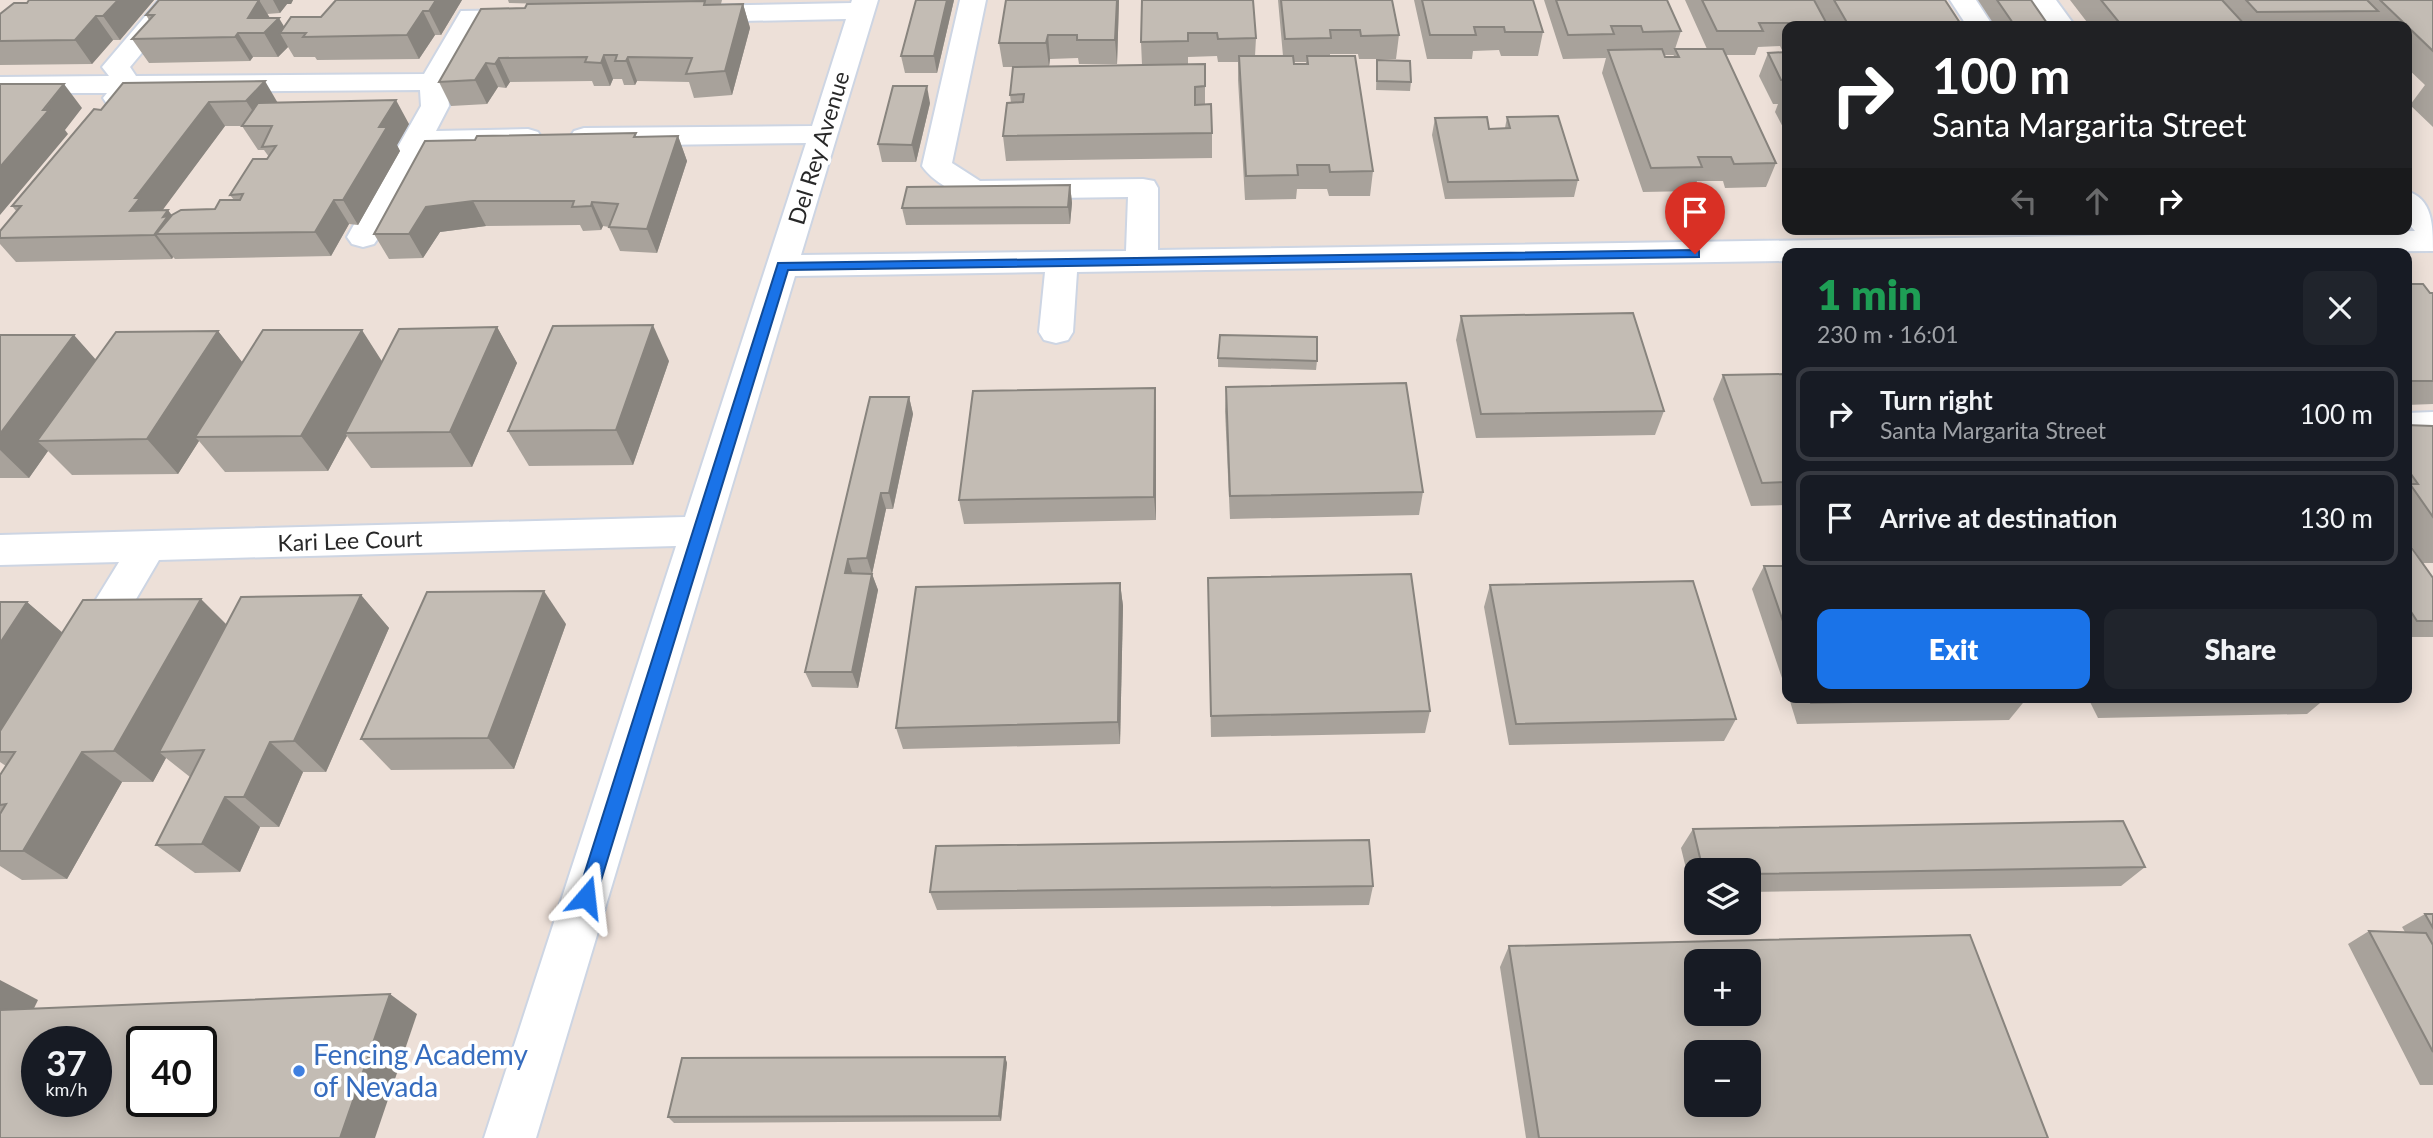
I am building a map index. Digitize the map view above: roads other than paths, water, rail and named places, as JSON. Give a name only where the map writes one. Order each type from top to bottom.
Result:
[{"type":"street","points":[[128,84],[116,67],[173,0]]},
{"type":"street","points":[[973,0],[937,166],[974,190],[1143,188],[1142,262]]},
{"type":"street","points":[[1963,0],[1977,21]]},
{"type":"street","points":[[2043,0],[2058,21]]},
{"type":"street","points":[[664,14],[863,6]]},
{"type":"street","name":"Del Rey Avenue","points":[[510,1138],[863,6]]},
{"type":"street","points":[[363,237],[435,106],[433,82],[475,9],[554,16]]},
{"type":"street","points":[[0,85],[433,82]]},
{"type":"street","points":[[102,115],[128,84]]},
{"type":"street","points":[[416,140],[824,134]]},
{"type":"street","points":[[2412,208],[2433,234]]},
{"type":"street","points":[[2006,248],[2084,239],[2433,241]]},
{"type":"street","points":[[783,266],[1782,254]]},
{"type":"street","points":[[1056,332],[1062,263]]},
{"type":"street","points":[[2412,426],[2433,425]]},
{"type":"street","name":"Kari Lee Court","points":[[0,550],[701,531]]},
{"type":"street","points":[[70,675],[147,548]]},
{"type":"place","name":"Fencing Academy of Nevada","points":[[299,1071]]}]
